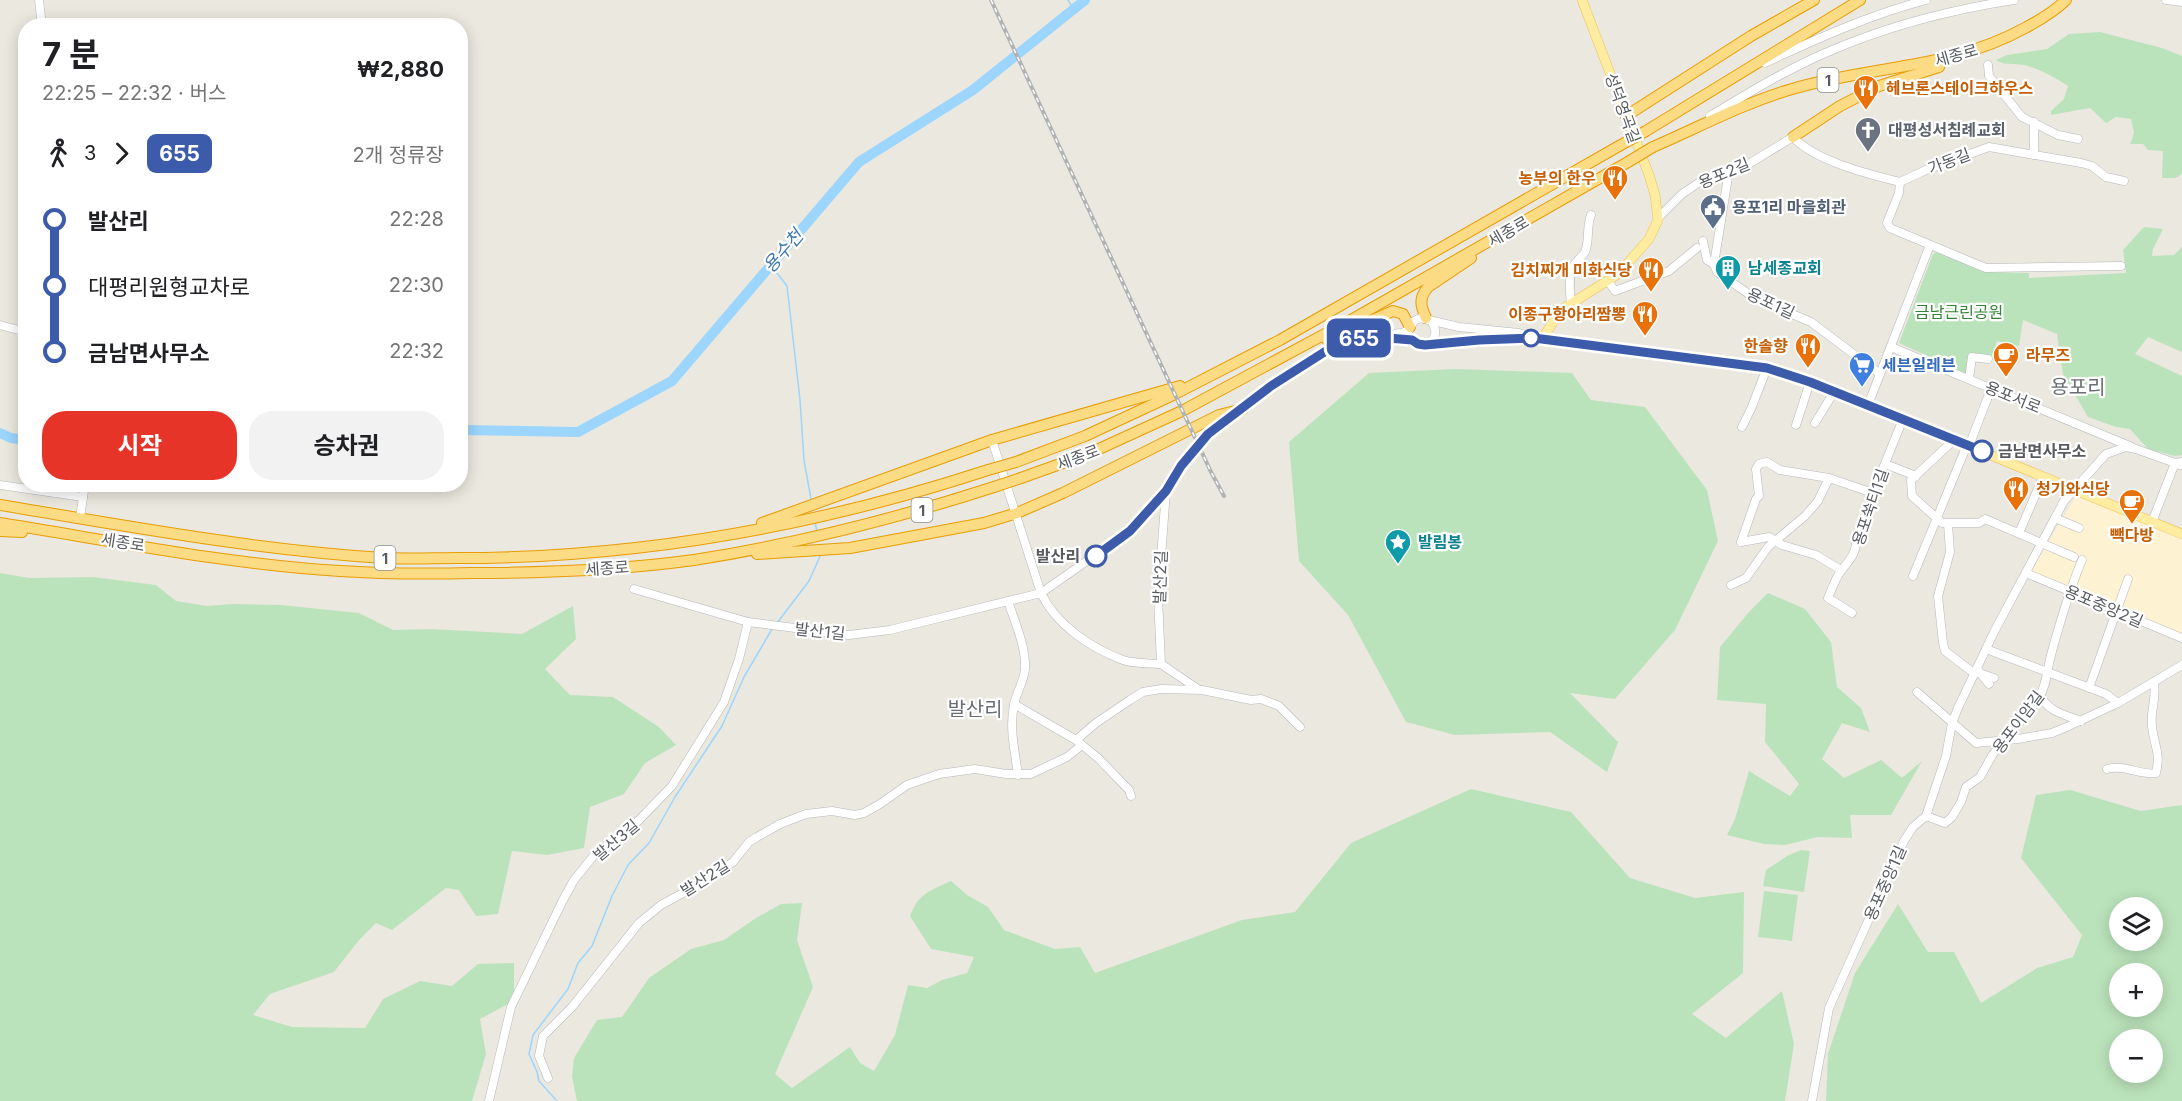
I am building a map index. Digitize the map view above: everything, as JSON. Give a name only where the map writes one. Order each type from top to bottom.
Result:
[{"type":"highway","points":[[1626,116],[1763,29],[1814,0]]},
{"type":"highway","name":"세종로","points":[[0,505],[250,545],[387,558],[556,555],[612,552],[692,542],[791,518],[845,511],[929,489],[1016,462],[1085,436],[1280,340],[1619,146],[1860,0]]},
{"type":"highway","name":"세종로","points":[[0,523],[257,563],[393,574],[563,572],[615,569],[799,546],[994,488],[1088,454],[1171,416],[1285,356],[1653,147],[1794,88],[1853,75],[1942,60],[1994,44],[2047,16],[2066,0]]},
{"type":"highway","points":[[1792,136],[1840,106],[1879,86],[1961,60],[1994,44]]},
{"type":"highway","points":[[1428,320],[1420,305],[1420,299],[1428,287],[1535,215]]},
{"type":"highway","points":[[1285,356],[1353,330],[1393,311],[1403,314],[1409,328]]},
{"type":"highway","points":[[791,518],[842,495],[992,440],[1204,379]]},
{"type":"highway","points":[[799,546],[850,548],[951,530],[1017,513],[1063,493],[1219,415],[1243,409]]},
{"type":"highway","points":[[0,531],[94,538]]},
{"type":"main road","name":"성덕영곡길","points":[[1582,0],[1655,195],[1658,218]]},
{"type":"main road","name":"용포2길","points":[[1538,338],[1561,310],[1608,281],[1633,259],[1649,239],[1658,218]]},
{"type":"main road","points":[[1538,338],[1767,368],[1903,418],[2182,534]]},
{"type":"street","points":[[39,0],[41,18]]},
{"type":"street","points":[[1684,106],[1814,40],[1868,18],[1926,0]]},
{"type":"street","points":[[1670,140],[1760,87],[1821,55],[1861,38],[1964,8],[2014,0]]},
{"type":"street","points":[[2166,0],[2182,2]]},
{"type":"street","points":[[1988,65],[1989,76],[2022,117],[2058,135],[2078,139]]},
{"type":"street","points":[[2034,122],[2034,155]]},
{"type":"street","points":[[1792,136],[1802,146],[1844,165],[1900,182],[1899,193],[1887,223],[1890,228],[1986,268],[2121,266]]},
{"type":"street","name":"용포2길","points":[[1658,218],[1693,187],[1710,176],[1747,165],[1792,136]]},
{"type":"street","name":"가동길","points":[[1900,182],[1989,147],[2081,162],[2092,166],[2106,177],[2124,181]]},
{"type":"street","points":[[1608,281],[1615,291],[1669,271],[1700,245],[1707,260],[1714,264],[1729,171]]},
{"type":"street","points":[[1571,304],[1570,282],[1574,267],[1585,252],[1588,239],[1587,224],[1591,215]]},
{"type":"street","points":[[1868,405],[1930,245]]},
{"type":"street","name":"용포1길","points":[[1714,264],[1717,272],[1749,294],[1811,322],[1880,374]]},
{"type":"street","points":[[1428,320],[1436,332],[1435,338],[1429,344]]},
{"type":"street","points":[[1365,336],[1393,335],[1409,328],[1414,321],[1428,320],[1460,327],[1519,333],[1538,338]]},
{"type":"street","points":[[0,325],[18,330]]},
{"type":"street","points":[[1409,328],[1412,340]]},
{"type":"street","points":[[1365,336],[1412,340],[1418,344],[1538,338]]},
{"type":"street","name":"발산1길","points":[[634,589],[748,622],[829,634],[871,633],[1041,593],[1130,531],[1166,491],[1181,466],[1208,434],[1271,386],[1326,351],[1348,340],[1365,336]]},
{"type":"street","name":"용포서로","points":[[1890,347],[2136,449],[2180,464]]},
{"type":"street","points":[[1969,379],[1972,357],[1988,359]]},
{"type":"street","points":[[1742,427],[1767,368]]},
{"type":"street","points":[[1796,425],[1810,382]]},
{"type":"street","points":[[1913,576],[1991,388]]},
{"type":"street","points":[[1815,423],[1834,392]]},
{"type":"street","name":"용포쑥티1길","points":[[1852,613],[1828,598],[1841,570],[1849,563],[1856,548],[1873,493],[1903,418]]},
{"type":"street","points":[[992,440],[1046,603],[1068,628],[1124,660],[1161,664]]},
{"type":"street","points":[[1954,440],[1911,480],[1912,496],[1942,523],[1979,523],[1985,519],[2042,542]]},
{"type":"street","name":"용포중앙1길","points":[[1812,1101],[1825,1026],[1839,984],[1904,841],[1913,827],[1926,816],[1946,756],[1952,723],[1978,672],[1986,649],[2064,501],[2106,454],[2126,447],[2136,449]]},
{"type":"street","points":[[1841,570],[1816,555],[1782,545],[1768,537],[1741,542],[1755,499],[1759,496],[1756,469],[1759,464],[1767,462],[1780,470],[1829,478],[1873,493]]},
{"type":"street","points":[[1885,464],[1916,476]]},
{"type":"street","points":[[2152,522],[2180,464]]},
{"type":"street","points":[[2019,533],[2043,477]]},
{"type":"street","points":[[1731,585],[1746,578],[1768,547],[1806,516],[1818,501],[1829,478]]},
{"type":"street","points":[[0,485],[18,488]]},
{"type":"street","name":"발산2길","points":[[1166,491],[1158,597],[1161,664],[1193,688],[1251,700],[1261,699],[1279,706],[1300,727]]},
{"type":"street","points":[[48,492],[83,497]]},
{"type":"street","points":[[80,518],[84,492]]},
{"type":"street","points":[[2055,518],[2079,528]]},
{"type":"street","points":[[1948,524],[1950,552],[1938,596],[1942,643],[1945,651],[1991,681]]},
{"type":"street","name":"용포이암길","points":[[1926,816],[1945,823],[1952,817],[1961,802],[1966,787],[1980,777],[2003,741],[2044,690],[2078,558],[2042,542]]},
{"type":"street","name":"용포중앙2길","points":[[2026,573],[2070,589],[2182,639]]},
{"type":"street","points":[[2089,688],[2128,579]]},
{"type":"street","points":[[1008,602],[1022,644],[1025,671],[1014,704],[1013,738],[1018,775]]},
{"type":"street","name":"발산3길","points":[[489,1101],[511,1007],[563,900],[574,880],[595,854],[636,823],[672,786],[724,702],[739,659],[748,622]]},
{"type":"street","points":[[1986,649],[2106,694],[2118,703]]},
{"type":"street","points":[[1917,692],[1976,743],[2003,741],[2052,733],[2081,721],[2118,703],[2182,665]]},
{"type":"street","points":[[2107,769],[2125,767],[2150,774],[2156,773],[2160,758],[2152,724],[2156,692],[2154,683]]},
{"type":"street","name":"발산2길","points":[[548,1078],[539,1056],[543,1036],[572,1007],[639,923],[661,905],[733,862],[749,842],[757,837],[780,824],[806,814],[832,811],[855,815],[864,813],[907,785],[939,774],[975,769],[1018,775],[1031,774],[1067,757],[1112,711],[1143,692],[1172,688],[1202,690]]},
{"type":"street","points":[[2040,696],[2054,711],[2081,721]]},
{"type":"street","points":[[1014,704],[1079,743],[1098,758],[1129,790],[1131,796]]},
{"type":"shaded area","points":[[2076,496],[2182,539],[2182,634],[2030,572]]},
{"type":"green space","points":[[2100,32],[2162,48],[2182,56],[2182,174],[2175,178],[2162,178],[2163,151],[2148,150],[2143,144],[2130,144],[2134,133],[2131,119],[2116,117],[2106,123],[2090,108],[2051,115],[2051,111],[2064,99],[2068,86],[2036,69],[1996,60],[2007,55],[2047,49],[2069,34]]},
{"type":"green space","name":"금남근린공원","points":[[2144,227],[2163,229],[2152,256],[2174,255],[2182,247],[2182,352],[2148,337],[2135,354],[2182,376],[2182,455],[2175,456],[2148,449],[2130,429],[2116,427],[2088,417],[2063,374],[2057,334],[2023,320],[2019,346],[1997,341],[1992,357],[1970,354],[1967,374],[1899,343],[1933,254],[1938,252],[1984,272],[2029,273],[2029,278],[2126,273],[2123,250]]},
{"type":"green space","points":[[1455,369],[1572,373],[1591,400],[1645,407],[1707,490],[1718,541],[1675,630],[1615,699],[1570,693],[1618,742],[1607,772],[1550,732],[1455,735],[1406,722],[1348,615],[1299,561],[1289,442],[1369,373]]},
{"type":"green space","points":[[0,573],[29,578],[93,577],[156,585],[176,601],[207,606],[281,605],[359,613],[393,630],[430,629],[522,634],[573,606],[576,639],[545,669],[570,695],[613,697],[659,727],[676,745],[645,763],[624,794],[590,807],[584,848],[547,855],[512,851],[498,914],[476,916],[459,890],[446,888],[392,930],[376,923],[359,940],[334,972],[270,994],[253,1015],[292,1027],[365,1028],[383,999],[420,981],[452,986],[478,964],[514,963],[514,1001],[480,1019],[486,1054],[472,1101],[0,1101]]},
{"type":"green space","points":[[1768,593],[1805,609],[1831,642],[1837,687],[1861,708],[1870,732],[1842,723],[1822,759],[1844,778],[1881,760],[1902,778],[1922,761],[1891,815],[1850,815],[1852,838],[1818,837],[1785,845],[1764,844],[1727,835],[1735,819],[1749,771],[1790,796],[1799,784],[1765,742],[1766,704],[1717,700],[1720,647]]},
{"type":"green space","points":[[1471,789],[1571,812],[1630,878],[1695,898],[1744,892],[1743,973],[1692,1014],[1726,1038],[1782,991],[1794,1044],[1785,1101],[577,1101],[572,1077],[574,1058],[597,1020],[622,1017],[649,978],[691,949],[724,940],[781,904],[802,903],[797,940],[813,987],[775,1074],[792,1088],[850,1047],[860,1063],[874,1071],[895,1035],[908,985],[927,988],[942,980],[967,973],[974,957],[931,949],[910,916],[921,897],[951,881],[967,895],[988,907],[1004,930],[1055,949],[1080,947],[1095,973],[1242,920],[1295,912],[1351,843]]},
{"type":"green space","points":[[2070,790],[2141,811],[2182,805],[2182,1101],[1826,1101],[1828,1054],[1855,973],[1898,904],[1928,952],[1954,952],[1981,1003],[2037,968],[2073,957],[2082,935],[2021,858],[2036,795]]},
{"type":"green space","points":[[1801,850],[1810,851],[1804,892],[1763,886],[1766,870]]},
{"type":"green space","points":[[1764,891],[1798,895],[1792,941],[1758,937]]},
{"type":"waterway","points":[[1068,0],[1074,10]]},
{"type":"waterway","name":"용수천","points":[[468,430],[578,432],[672,381],[859,162],[973,90],[1085,0]]},
{"type":"waterway","points":[[770,264],[787,286],[800,400],[804,460],[811,499]]},
{"type":"waterway","name":"용수천","points":[[0,433],[18,439]]},
{"type":"waterway","points":[[815,522],[817,532]]},
{"type":"waterway","points":[[777,623],[809,581],[821,554]]},
{"type":"waterway","points":[[556,1100],[539,1081],[529,1054],[533,1035],[568,989],[578,963],[592,946],[612,896],[628,865],[649,843],[675,797],[722,726],[744,677],[772,629]]},
{"type":"railway","points":[[991,0],[1224,496]]},
{"type":"bus line","name":"655","points":[[1096,556],[1130,531],[1166,491],[1181,466],[1208,434],[1271,386],[1326,351],[1348,340],[1365,336],[1412,340],[1425,345],[1499,338],[1521,340],[1534,338],[1767,368],[1810,382],[1982,451]]},
{"type":"place","name":"헤브론스테이크하우스","points":[[1866,111]]},
{"type":"place","name":"대평성서침례교회","points":[[1868,153]]},
{"type":"place","name":"농부의 한우","points":[[1615,201]]},
{"type":"place","name":"용포1리 마을회관","points":[[1713,230]]},
{"type":"place","name":"남세종교회","points":[[1728,291]]},
{"type":"place","name":"김치찌개 미화식당","points":[[1651,293]]},
{"type":"place","name":"이종구항아리짬뽕","points":[[1645,337]]},
{"type":"place","name":"한솔향","points":[[1808,369]]},
{"type":"place","name":"라무즈","points":[[2006,378]]},
{"type":"place","name":"세븐일레븐","points":[[1862,388]]},
{"type":"place","name":"금남면사무소","points":[[1982,451]]},
{"type":"place","name":"청기와식당","points":[[2016,512]]},
{"type":"place","name":"빽다방","points":[[2132,525]]},
{"type":"place","name":"발산리","points":[[1096,556]]},
{"type":"place","name":"발림봉","points":[[1398,565]]},
{"type":"district","name":"용포리","points":[[2078,387]]},
{"type":"district","name":"발산리","points":[[975,709]]}]
